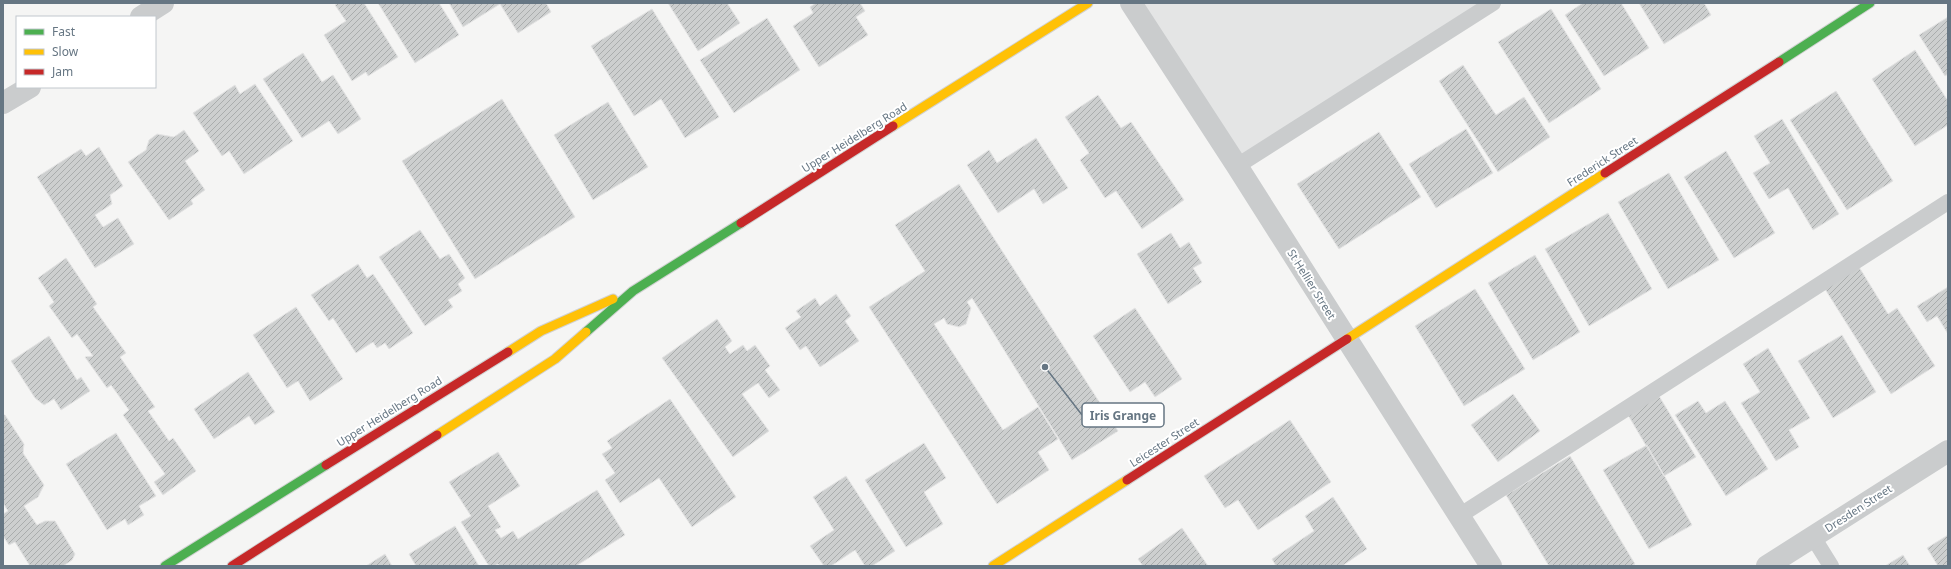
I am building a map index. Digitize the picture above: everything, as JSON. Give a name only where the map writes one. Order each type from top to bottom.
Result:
[{"type":"main road","name":"Upper Heidelberg Road","points":[[232,566],[554,359],[633,291],[1088,3]]},
{"type":"main road","name":"Frederick Street","points":[[1347,339],[1870,3]]},
{"type":"main road","name":"Upper Heidelberg Road","points":[[165,566],[541,331],[633,291]]},
{"type":"main road","name":"Leicester Street","points":[[993,566],[1347,339]]},
{"type":"street","points":[[143,16],[163,3]]},
{"type":"street","name":"St Hellier Street","points":[[1131,3],[1237,166],[1491,566]]},
{"type":"street","points":[[3,103],[28,88]]},
{"type":"street","name":"Dresden Street","points":[[1767,566],[1948,450]]},
{"type":"lane","points":[[1237,166],[1493,3]]},
{"type":"lane","points":[[1459,516],[1948,202]]},
{"type":"lane","points":[[1813,537],[1831,566]]},
{"type":"shaded area","points":[[1131,3],[1493,3],[1237,166]]},
{"type":"building","points":[[338,3],[364,3],[398,57],[368,76],[366,72],[352,81],[324,35],[346,21],[335,5]]},
{"type":"building","points":[[378,3],[439,3],[459,35],[415,63]]},
{"type":"building","points":[[449,3],[546,3],[551,12],[518,33],[500,4],[463,27]]},
{"type":"building","points":[[668,3],[727,3],[740,23],[698,51]]},
{"type":"building","points":[[816,3],[860,3],[865,11],[856,17],[868,35],[819,67],[793,26],[813,13],[810,7]]},
{"type":"building","points":[[1583,3],[1621,3],[1649,48],[1604,76],[1565,15]]},
{"type":"building","points":[[1639,3],[1704,3],[1711,15],[1664,44]]},
{"type":"building","points":[[652,9],[719,117],[685,138],[661,99],[634,116],[591,46]]},
{"type":"building","points":[[1551,9],[1601,89],[1549,123],[1498,42]]},
{"type":"building","points":[[1948,17],[1948,74],[1945,76],[1919,35]]},
{"type":"building","points":[[767,18],[800,70],[734,113],[700,60]]},
{"type":"building","points":[[1915,50],[1948,101],[1948,125],[1915,146],[1872,79]]},
{"type":"building","points":[[303,53],[322,82],[333,75],[361,119],[338,134],[329,121],[302,138],[263,79]]},
{"type":"building","points":[[1463,65],[1496,115],[1524,97],[1550,137],[1498,172],[1439,81]]},
{"type":"building","points":[[255,84],[293,141],[244,174],[229,151],[222,156],[193,113],[235,85],[240,94]]},
{"type":"building","points":[[1836,91],[1893,181],[1847,210],[1790,120]]},
{"type":"building","points":[[1098,95],[1121,128],[1131,122],[1184,200],[1142,229],[1116,191],[1105,198],[1080,160],[1089,153],[1065,117]]},
{"type":"building","points":[[502,99],[575,217],[475,279],[402,161]]},
{"type":"building","points":[[608,102],[648,167],[593,200],[554,135]]},
{"type":"building","points":[[1782,119],[1839,214],[1813,230],[1788,188],[1769,199],[1753,173],[1770,163],[1754,136]]},
{"type":"building","points":[[1466,129],[1493,173],[1436,208],[1409,164]]},
{"type":"building","points":[[184,130],[199,151],[185,161],[205,190],[191,200],[193,204],[169,220],[128,162],[146,150],[149,140],[157,134],[174,137]]},
{"type":"building","points":[[1379,132],[1421,197],[1339,249],[1297,184]]},
{"type":"building","points":[[1036,138],[1068,188],[1043,204],[1034,189],[998,213],[967,165],[989,150],[997,163]]},
{"type":"building","points":[[99,147],[123,186],[110,195],[112,204],[95,215],[103,227],[118,218],[134,244],[95,268],[37,177],[81,149],[86,156]]},
{"type":"building","points":[[1726,151],[1775,233],[1734,258],[1684,177]]},
{"type":"building","points":[[1669,173],[1719,260],[1668,289],[1618,202]]},
{"type":"building","points":[[959,184],[1118,431],[1072,460],[972,298],[967,302],[971,308],[966,324],[959,327],[947,324],[944,318],[934,324],[1003,430],[1038,407],[1058,439],[1038,452],[1049,470],[997,504],[869,307],[925,271],[895,225]]},
{"type":"building","points":[[1608,213],[1652,289],[1589,326],[1545,249]]},
{"type":"building","points":[[420,230],[440,259],[449,254],[465,278],[458,284],[462,291],[448,300],[453,307],[425,326],[379,257]]},
{"type":"building","points":[[1171,233],[1180,248],[1189,242],[1202,263],[1193,268],[1202,282],[1168,304],[1137,254]]},
{"type":"building","points":[[1535,255],[1580,332],[1533,360],[1488,283]]},
{"type":"building","points":[[66,258],[97,304],[93,307],[126,353],[120,357],[155,407],[148,411],[169,441],[173,438],[196,471],[163,495],[154,482],[165,474],[123,415],[129,410],[111,385],[107,388],[85,357],[93,356],[77,334],[72,338],[49,306],[54,302],[38,278]]},
{"type":"building","points":[[358,264],[367,278],[373,274],[413,333],[389,349],[385,343],[377,348],[373,342],[356,353],[333,318],[329,321],[311,295]]},
{"type":"building","points":[[1859,267],[1888,314],[1897,308],[1935,366],[1891,394],[1825,289]]},
{"type":"building","points":[[1948,287],[1948,334],[1937,316],[1927,322],[1917,306]]},
{"type":"building","points":[[1475,289],[1525,369],[1464,406],[1415,326]]},
{"type":"building","points":[[836,294],[851,316],[845,321],[859,341],[820,367],[806,346],[800,350],[785,328],[801,317],[796,311],[815,298],[820,306]]},
{"type":"building","points":[[296,307],[343,379],[310,401],[298,381],[287,388],[253,335]]},
{"type":"building","points":[[1135,308],[1182,379],[1155,397],[1145,382],[1130,392],[1093,336]]},
{"type":"building","points":[[717,319],[732,341],[725,347],[730,354],[743,345],[747,351],[755,345],[770,366],[765,370],[780,390],[769,398],[758,383],[742,394],[769,431],[733,457],[662,358]]},
{"type":"building","points":[[1842,335],[1876,392],[1833,418],[1798,361]]},
{"type":"building","points":[[49,336],[77,380],[81,377],[90,391],[61,410],[54,399],[44,405],[35,398],[11,361]]},
{"type":"building","points":[[1768,348],[1810,418],[1789,430],[1799,447],[1776,461],[1741,403],[1760,392],[1743,364]]},
{"type":"building","points":[[248,372],[275,412],[255,425],[249,416],[214,439],[194,409]]},
{"type":"building","points":[[1513,394],[1540,431],[1498,462],[1471,425]]},
{"type":"building","points":[[1659,396],[1696,457],[1664,476],[1628,415]]},
{"type":"building","points":[[670,399],[736,497],[692,527],[659,478],[620,503],[605,480],[615,473],[602,454],[612,448],[607,441]]},
{"type":"building","points":[[1698,401],[1706,413],[1725,401],[1768,469],[1726,496],[1675,415]]},
{"type":"building","points":[[3,415],[5,415],[24,444],[23,453],[44,485],[38,497],[24,506],[37,525],[45,521],[55,521],[75,554],[72,560],[63,566],[30,566],[15,542],[9,545],[3,536],[3,514],[8,511],[3,503]]},
{"type":"building","points":[[1290,420],[1331,482],[1258,530],[1238,500],[1225,508],[1204,476]]},
{"type":"building","points":[[116,433],[156,496],[139,506],[144,515],[128,525],[125,519],[107,530],[66,464]]},
{"type":"building","points":[[924,443],[946,478],[924,492],[943,524],[906,547],[865,480]]},
{"type":"building","points":[[1647,445],[1692,525],[1649,549],[1603,470]]},
{"type":"building","points":[[498,452],[520,486],[488,506],[501,527],[495,530],[501,538],[513,531],[518,539],[597,490],[625,535],[576,566],[500,566],[498,564],[489,566],[461,522],[471,516],[449,482]]},
{"type":"building","points":[[1570,456],[1635,564],[1631,566],[1549,566],[1506,495]]},
{"type":"building","points":[[846,476],[895,551],[872,566],[865,566],[855,550],[831,566],[824,566],[810,546],[834,530],[813,497]]},
{"type":"building","points":[[1333,497],[1367,549],[1342,566],[1276,566],[1272,559],[1314,531],[1305,516]]},
{"type":"building","points":[[455,526],[479,566],[416,566],[409,554]]},
{"type":"building","points":[[1182,528],[1208,566],[1143,566],[1138,559]]},
{"type":"building","points":[[1948,535],[1948,566],[1938,566],[1927,548]]},
{"type":"building","points":[[385,554],[392,566],[366,566]]},
{"type":"building","points":[[1903,555],[1910,566],[1885,566]]},
{"type":"traffic: fast","points":[[1779,62],[1870,3]]},
{"type":"traffic: fast","points":[[586,332],[633,291],[741,223]]},
{"type":"traffic: fast","points":[[165,566],[326,465]]},
{"type":"traffic: slow","points":[[893,126],[1088,3]]},
{"type":"traffic: slow","points":[[1347,339],[1605,173]]},
{"type":"traffic: slow","points":[[508,352],[541,331],[613,299]]},
{"type":"traffic: slow","points":[[437,435],[555,359],[586,332]]},
{"type":"traffic: slow","points":[[993,566],[1127,480]]},
{"type":"traffic: jam","points":[[1605,173],[1779,62]]},
{"type":"traffic: jam","points":[[741,223],[893,126]]},
{"type":"traffic: jam","points":[[1127,480],[1347,339]]},
{"type":"traffic: jam","points":[[326,465],[508,352]]},
{"type":"traffic: jam","points":[[232,566],[437,435]]},
{"type":"place","name":"Iris Grange","points":[[1045,367]]}]
